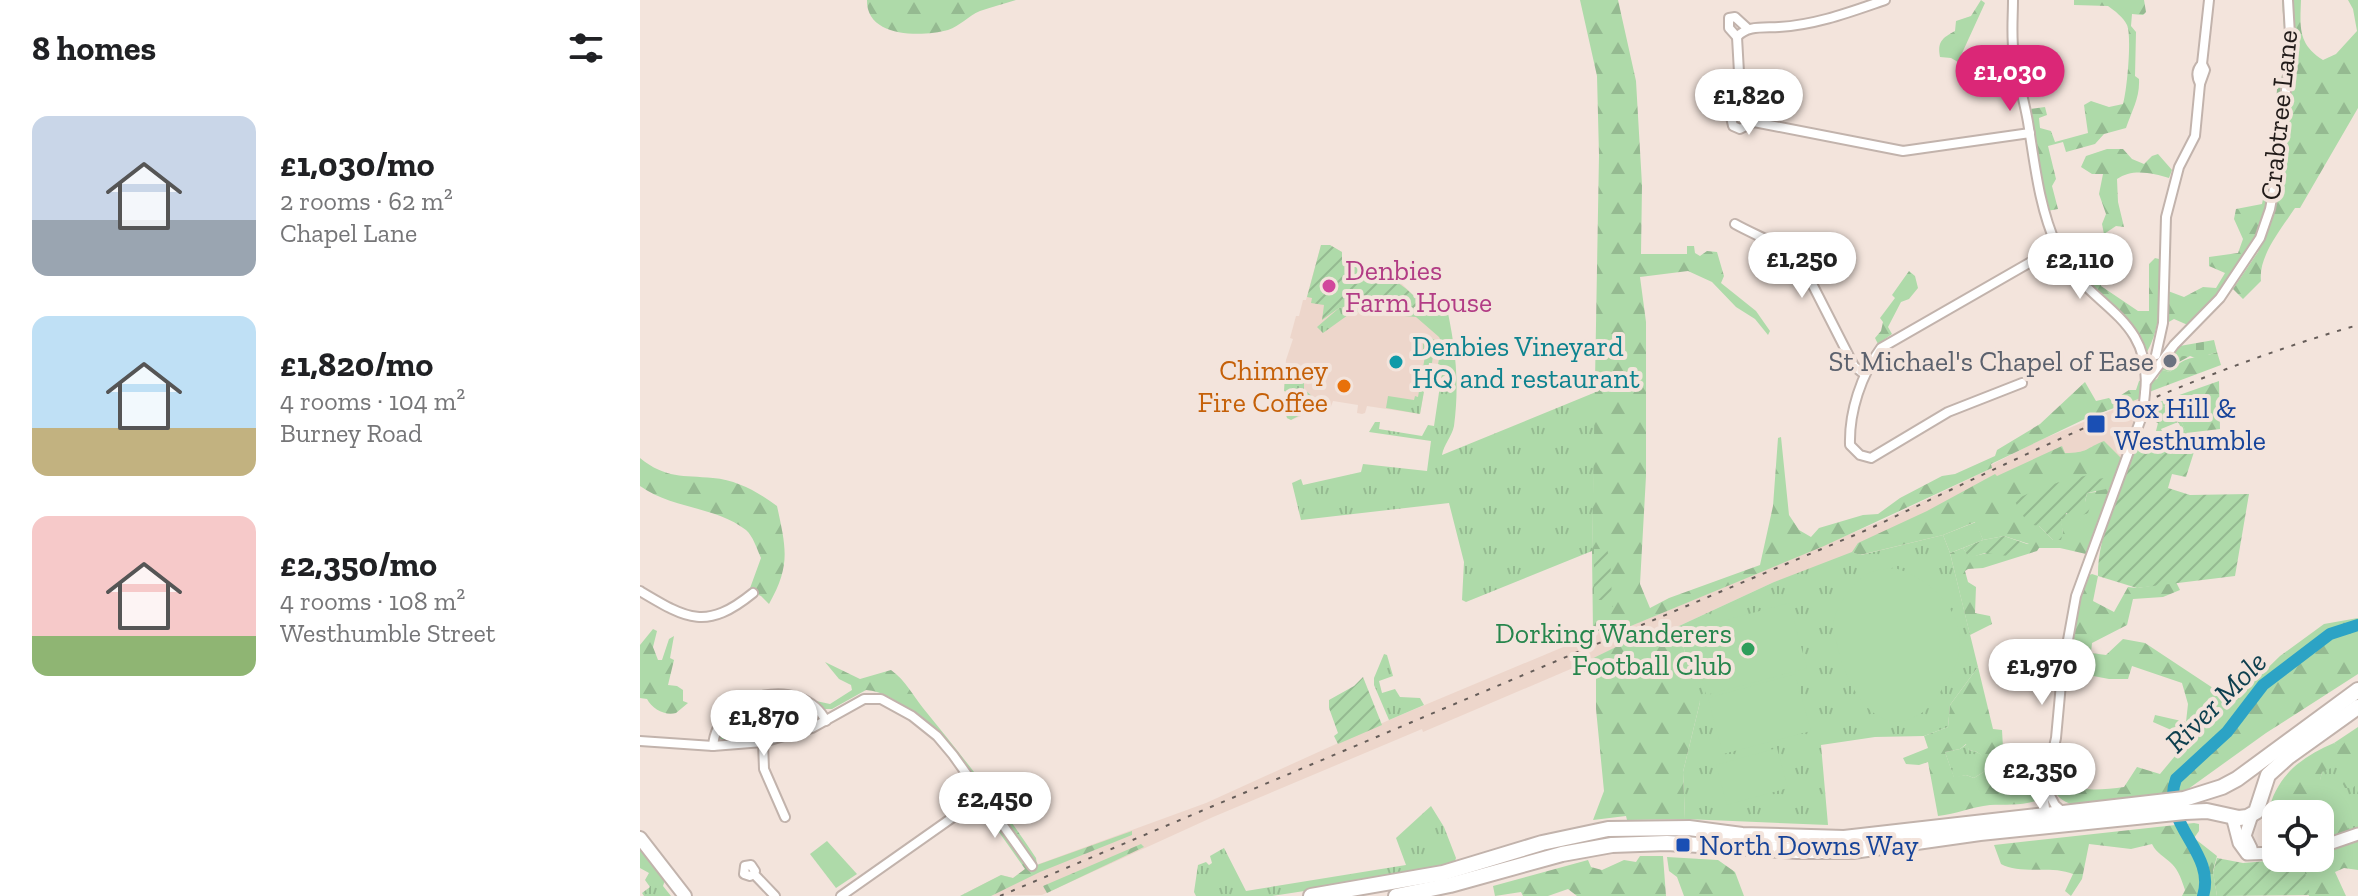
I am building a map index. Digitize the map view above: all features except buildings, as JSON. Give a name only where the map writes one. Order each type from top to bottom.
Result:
[{"type":"highway","points":[[2185,806],[2237,779],[2358,690]]},
{"type":"highway","points":[[1396,896],[1450,885],[1562,854],[1612,845],[1667,843],[1797,851],[1853,851],[2062,820],[2185,806],[2229,816],[2252,815],[2259,807],[2268,775],[2358,707]]},
{"type":"highway","points":[[2237,779],[2253,786],[2260,796]]},
{"type":"highway","points":[[2222,787],[2222,805],[2229,816]]},
{"type":"highway","points":[[1311,896],[1443,873],[1542,843],[1608,829],[1689,828],[1742,835],[1833,839],[2018,818],[2045,808],[2062,820]]},
{"type":"main road","points":[[2252,815],[2246,829],[2246,842],[2261,854]]},
{"type":"main road","points":[[2229,816],[2243,851],[2261,854]]},
{"type":"main road","points":[[2334,842],[2358,834]]},
{"type":"main road","points":[[640,838],[685,896]]},
{"type":"street","points":[[1737,37],[1747,28],[1819,22],[1885,0]]},
{"type":"street","points":[[2013,0],[2014,56],[2040,198],[2057,247],[2071,268],[2134,334],[2143,354],[2147,377]]},
{"type":"street","points":[[2045,808],[2076,596],[2143,413],[2147,377],[2156,356],[2163,323],[2166,217],[2175,178],[2195,136],[2200,84],[2197,75],[2202,64],[2209,0]]},
{"type":"street","name":"Crabtree Lane","points":[[2147,377],[2220,298],[2260,238],[2270,209],[2280,157],[2291,52],[2288,0]]},
{"type":"street","points":[[1747,28],[1735,17],[1729,18],[1729,28],[1737,37],[1741,108],[1746,118],[1754,122],[1903,151],[2030,133]]},
{"type":"street","points":[[1741,108],[1731,117],[1733,126],[1740,129],[1754,122]]},
{"type":"street","points":[[1735,224],[1769,240],[1803,266],[1854,366],[1864,374]]},
{"type":"street","points":[[2022,383],[1948,412],[1868,458],[1852,449],[1850,441],[1864,374],[1881,348],[2057,247]]},
{"type":"street","points":[[640,591],[683,614],[702,618],[723,614],[753,593]]},
{"type":"street","points":[[713,746],[722,717],[758,696],[782,695],[807,699],[826,721]]},
{"type":"street","points":[[640,741],[713,746],[763,742],[803,731],[864,699],[872,697],[889,702],[934,734],[1032,866]]},
{"type":"street","points":[[763,742],[764,769],[785,817]]},
{"type":"street","points":[[2046,787],[2062,820]]},
{"type":"street","points":[[841,896],[983,796]]},
{"type":"street","points":[[754,874],[775,896]]},
{"type":"shaded area","points":[[1321,245],[1330,245],[1342,252],[1342,262],[1400,282],[1413,295],[1429,296],[1442,343],[1438,364],[1429,363],[1420,414],[1367,406],[1362,414],[1357,413],[1358,405],[1333,401],[1330,409],[1322,401],[1315,401],[1306,414],[1291,420],[1287,418],[1284,383],[1286,360],[1293,339],[1290,338],[1296,316],[1299,316],[1303,300],[1306,300]]},
{"type":"shaded area","points":[[2141,398],[2138,419],[2123,460],[1943,535],[1860,555],[1774,582],[1679,626],[1631,643],[1626,628],[1881,521],[1992,468],[1991,465],[2038,441]]},
{"type":"shaded area","points":[[1611,627],[1619,646],[1573,668],[1213,817],[1042,895],[960,896],[1001,875],[1013,878],[1025,869],[1206,803],[1389,720]]},
{"type":"green space","points":[[867,0],[1016,0],[980,11],[948,30],[911,34],[885,28],[876,22],[869,12]]},
{"type":"green space","points":[[1580,0],[1618,0],[1636,81],[1642,185],[1641,254],[1687,254],[1687,246],[1694,246],[1695,253],[1700,256],[1707,251],[1717,252],[1724,276],[1721,283],[1756,311],[1770,331],[1768,335],[1755,319],[1736,307],[1712,282],[1688,271],[1640,277],[1646,322],[1646,476],[1640,584],[1650,608],[1760,565],[1773,506],[1778,438],[1781,437],[1789,515],[1799,530],[1811,537],[1819,528],[1863,515],[1878,514],[1900,498],[1942,476],[1955,474],[1995,456],[1997,450],[2040,424],[2085,382],[2096,401],[2109,398],[2112,401],[2129,390],[2136,390],[2139,381],[2143,380],[2141,398],[2087,418],[1991,464],[1992,468],[1824,546],[1614,633],[1610,627],[1593,633],[1599,155],[1597,76]]},
{"type":"green space","points":[[1981,0],[1985,3],[1958,62],[1940,57],[1942,41],[1955,31],[1956,21],[1971,16]]},
{"type":"green space","points":[[2074,0],[2144,0],[2146,12],[2143,15],[2132,14],[2131,26],[2136,32],[2135,76],[2139,79],[2138,92],[2126,128],[2104,134],[2095,144],[2066,152],[2063,142],[2048,146],[2056,179],[2052,186],[2058,209],[2047,211],[2029,109],[2045,107],[2047,115],[2039,118],[2040,128],[2051,131],[2055,142],[2088,133],[2084,105],[2091,101],[2109,107],[2123,104],[2126,88],[2127,25],[2108,6],[2074,5]]},
{"type":"green space","points":[[2282,0],[2301,0],[2302,34],[2309,48],[2323,60],[2336,54],[2357,31],[2348,0],[2358,0],[2358,108],[2300,208],[2295,208],[2272,243],[2263,262],[2261,281],[2243,299],[2233,289],[2258,252],[2274,208],[2236,270],[2190,326],[2174,319],[2167,323],[2168,291],[2184,297],[2203,287],[2216,288],[2225,273],[2209,266],[2209,257],[2238,253],[2243,239],[2234,219],[2236,209],[2262,204],[2273,149],[2277,89],[2284,70]]},
{"type":"green space","points":[[2107,149],[2123,149],[2132,159],[2144,164],[2158,154],[2172,170],[2169,178],[2136,173],[2117,179],[2124,227],[2116,226],[2104,234],[2102,224],[2106,214],[2099,194],[2103,174],[2092,174],[2081,167],[2086,156]]},
{"type":"green space","points":[[2087,241],[2101,243],[2107,255],[2105,264],[2098,272],[2101,286],[2138,311],[2149,311],[2149,264],[2155,258],[2159,259],[2158,318],[2147,352],[2066,258],[2063,250]]},
{"type":"green space","points":[[1321,245],[1330,245],[1342,252],[1342,262],[1380,273],[1413,295],[1429,296],[1436,313],[1429,315],[1417,309],[1361,306],[1339,308],[1322,320],[1324,305],[1311,303],[1312,298],[1307,297]]},
{"type":"green space","points":[[1909,271],[1915,276],[1918,288],[1909,299],[1901,302],[1888,327],[1892,334],[1878,344],[1875,338],[1881,331],[1883,322],[1880,318]]},
{"type":"green space","points":[[1429,296],[1445,299],[1456,362],[1454,426],[1442,455],[1596,392],[1592,551],[1466,602],[1462,600],[1464,562],[1449,503],[1301,520],[1292,483],[1301,479],[1303,485],[1361,472],[1363,464],[1427,471],[1431,441],[1369,432],[1375,422],[1380,422],[1379,429],[1422,436],[1428,425],[1434,426],[1443,366],[1438,364],[1442,343],[1439,337],[1416,317],[1356,312],[1323,333],[1317,327],[1339,308],[1417,309],[1436,313]]},
{"type":"green space","points":[[1423,334],[1435,340],[1420,414],[1386,408],[1388,396],[1414,400],[1415,396],[1418,397],[1426,350],[1423,349]]},
{"type":"green space","points":[[2214,340],[2217,352],[2208,355],[2207,359],[2190,356],[2170,372],[2162,370],[2174,347]]},
{"type":"green space","points":[[2217,352],[2221,365],[2149,392],[2152,381],[2162,370],[2170,372],[2187,359]]},
{"type":"green space","points":[[1285,378],[1304,381],[1304,389],[1314,398],[1313,408],[1291,420],[1287,418],[1284,408],[1288,407]]},
{"type":"green space","points":[[2219,381],[2220,429],[2186,433],[2174,403],[2148,412],[2148,406]]},
{"type":"green space","points":[[2174,403],[2187,435],[2200,433],[2186,477],[2172,474],[2168,488],[2190,495],[2249,494],[2235,576],[2137,588],[2098,576],[2107,524],[2138,437],[2149,442],[2167,443],[2165,435],[2182,429],[2178,422],[2156,431],[2158,423],[2145,417],[2148,412]]},
{"type":"green space","points":[[2104,441],[2123,460],[2086,554],[2060,548],[2039,548],[1983,568],[1965,571],[1968,582],[1976,587],[1975,613],[1990,616],[1992,624],[1970,635],[1950,553],[1963,548],[1969,557],[2029,544],[2004,536],[1983,540],[1975,522],[1943,535],[1860,555],[1852,552],[1858,543],[1927,511],[1995,474],[1997,476],[2062,446],[2065,453],[2073,453]],"holes":[[[2096,474],[2096,492],[2087,493],[2085,502],[2060,518],[2063,533],[2053,540],[2039,526]]]},
{"type":"green space","points":[[640,458],[667,473],[739,484],[777,506],[785,556],[781,578],[769,604],[749,591],[761,558],[746,530],[721,516],[652,494],[640,486]]},
{"type":"green space","points":[[2096,473],[2098,479],[2104,478],[2106,489],[2087,493],[2085,502],[2090,507],[2088,513],[2077,517],[2066,513],[2065,519],[2061,519],[2061,540],[2053,540],[2039,526],[2028,524],[2014,500],[2045,486]]},
{"type":"green space","points":[[1976,522],[1983,540],[1950,553],[1943,535]]},
{"type":"green space","points":[[1943,535],[1978,667],[1950,705],[1948,727],[1924,736],[1875,737],[1821,745],[1828,825],[1685,819],[1683,772],[1700,702],[1673,666],[1686,658],[1679,626],[1774,582],[1852,552],[1861,555]]},
{"type":"green space","points":[[2004,536],[2030,545],[2008,556],[1985,553],[1969,558],[1963,548],[1983,540]]},
{"type":"green space","points":[[1594,549],[1607,549],[1613,607],[1603,600],[1594,600]]},
{"type":"green space","points":[[1895,568],[1927,584],[1940,596],[1951,610],[1960,641],[1958,658],[1937,697],[1925,711],[1904,721],[1889,720],[1875,714],[1854,690],[1846,674],[1833,628],[1841,602],[1858,581],[1874,571]]},
{"type":"green space","points":[[2087,576],[2098,576],[2093,601],[2114,612],[2128,587],[2176,582],[2180,590],[2163,597],[2133,599],[2127,625],[2092,643],[2091,653],[2106,655],[2123,639],[2145,643],[2222,694],[2241,694],[2280,656],[2324,624],[2358,618],[2358,674],[2266,733],[2184,792],[2074,805],[2054,792],[2050,784],[2054,774],[2058,775],[2057,782],[2081,789],[2124,787],[2137,767],[2160,774],[2186,748],[2187,737],[2153,722],[2155,715],[2186,722],[2188,704],[2182,683],[2132,666],[2128,679],[2109,679],[2067,671],[2078,606]]},
{"type":"green space","name":"Dorking Wanderers Football Club","points":[[1789,603],[1807,668],[1706,695],[1689,630]]},
{"type":"green space","points":[[1679,626],[1686,658],[1674,666],[1695,687],[1700,702],[1683,772],[1685,819],[1627,820],[1626,816],[1593,820],[1604,791],[1596,676],[1573,668],[1618,646],[1617,639],[1628,635],[1631,643]]},
{"type":"green space","points":[[653,629],[657,631],[653,647],[658,660],[662,660],[669,639],[674,636],[670,658],[674,660],[668,685],[683,690],[683,701],[688,703],[676,713],[659,711],[647,699],[640,698],[640,645]]},
{"type":"green space","points":[[1384,654],[1393,676],[1379,681],[1382,693],[1395,689],[1400,697],[1420,698],[1424,705],[1389,720],[1374,685]]},
{"type":"green space","points":[[825,662],[860,679],[891,670],[896,674],[995,800],[1036,858],[1037,865],[1132,831],[1132,835],[1040,872],[991,896],[960,896],[1001,875],[1013,878],[1025,869],[989,818],[980,812],[989,800],[917,717],[883,694],[866,690],[832,709],[824,709],[816,701],[830,704],[852,690],[851,685],[839,679]]},
{"type":"green space","points":[[1978,667],[1993,729],[2002,730],[2006,755],[2024,762],[2022,770],[2002,770],[2002,766],[1995,766],[1992,787],[2005,789],[2007,795],[2024,792],[2038,783],[2039,776],[2045,775],[2041,799],[2022,804],[1983,806],[1938,816],[1928,762],[1906,764],[1903,758],[1928,748],[1924,736],[1948,727],[1950,705]],"holes":[[[1966,744],[1969,750],[1986,759],[1985,771],[1974,778],[1966,775],[1954,777],[1945,752],[1960,749]]]},
{"type":"green space","points":[[1795,674],[1811,731],[1723,754],[1708,698]]},
{"type":"green space","points":[[1363,677],[1382,725],[1338,744],[1329,700],[1354,686]]},
{"type":"green space","points":[[818,715],[817,721],[755,740],[718,738],[725,718],[730,733],[737,735],[757,731],[758,726],[765,724],[768,730],[779,725],[797,724]]},
{"type":"green space","points":[[2358,727],[2358,828],[2348,833],[2342,816],[2334,807],[2334,800],[2327,800],[2319,791],[2322,772],[2344,750],[2334,743]]},
{"type":"green space","points":[[2358,733],[2358,782],[2353,788],[2345,788],[2340,778],[2348,767],[2345,762],[2322,772],[2321,789],[2330,800],[2272,800],[2292,769],[2334,743],[2341,747],[2351,734]]},
{"type":"green space","points":[[1967,744],[1969,750],[1987,759],[1985,771],[1974,778],[1966,775],[1954,778],[1945,752]]},
{"type":"green space","points":[[1777,748],[1788,788],[1727,805],[1716,765]]},
{"type":"green space","points":[[2334,801],[2342,804],[2342,816],[2349,818],[2348,833],[2334,837]]},
{"type":"green space","points":[[1431,806],[1444,827],[1456,858],[1454,864],[1395,877],[1272,896],[1196,896],[1194,892],[1198,865],[1206,862],[1209,865],[1212,863],[1210,856],[1224,848],[1246,891],[1406,865],[1396,838]]},
{"type":"green space","points":[[2199,824],[2199,831],[2194,838],[2217,856],[2213,871],[2217,896],[2182,896],[2185,890],[2178,873],[2152,844],[2131,849],[2089,844],[2082,879],[2071,896],[2065,891],[2073,874],[2009,867],[2001,864],[1994,845]]},
{"type":"green space","points":[[2358,839],[2358,870],[2344,868],[2335,872],[2346,896],[2309,896],[2305,872],[2334,872],[2334,847]]},
{"type":"green space","points":[[827,841],[857,874],[836,888],[810,854]]},
{"type":"green space","points":[[1141,844],[1144,847],[1047,893],[1043,886]]},
{"type":"green space","points":[[640,848],[665,880],[663,886],[671,896],[644,896],[642,893],[650,887],[645,880],[649,873],[640,868]]},
{"type":"green space","points":[[1640,856],[1663,856],[1666,896],[1577,896],[1568,889],[1548,896],[1523,896],[1521,892],[1495,896],[1493,886],[1588,860],[1591,867],[1602,870],[1624,860],[1636,862]]},
{"type":"green space","points":[[1667,857],[1718,860],[1735,872],[1744,896],[1684,896],[1677,877],[1669,871]]},
{"type":"green space","points":[[2217,858],[2243,863],[2262,861],[2262,872],[2305,872],[2310,895],[2217,896],[2213,872]]},
{"type":"waterway","name":"River Mole","points":[[2203,896],[2205,880],[2202,865],[2175,810],[2173,795],[2176,779],[2227,732],[2263,685],[2330,634],[2358,625]]},
{"type":"railway","points":[[1000,896],[1869,529],[2170,391],[2358,325]]},
{"type":"place","name":"Denbies Farm House","points":[[1329,286]]},
{"type":"place","name":"St Michael's Chapel of Ease","points":[[2170,361]]},
{"type":"place","name":"Denbies Vineyard HQ and restaurant","points":[[1396,362]]},
{"type":"place","name":"Chimney Fire Coffee","points":[[1344,386]]},
{"type":"place","name":"Box Hill & Westhumble","points":[[2096,424]]},
{"type":"place","name":"Dorking Wanderers Football Club","points":[[1748,649]]},
{"type":"place","name":"North Downs Way","points":[[1683,845]]}]
